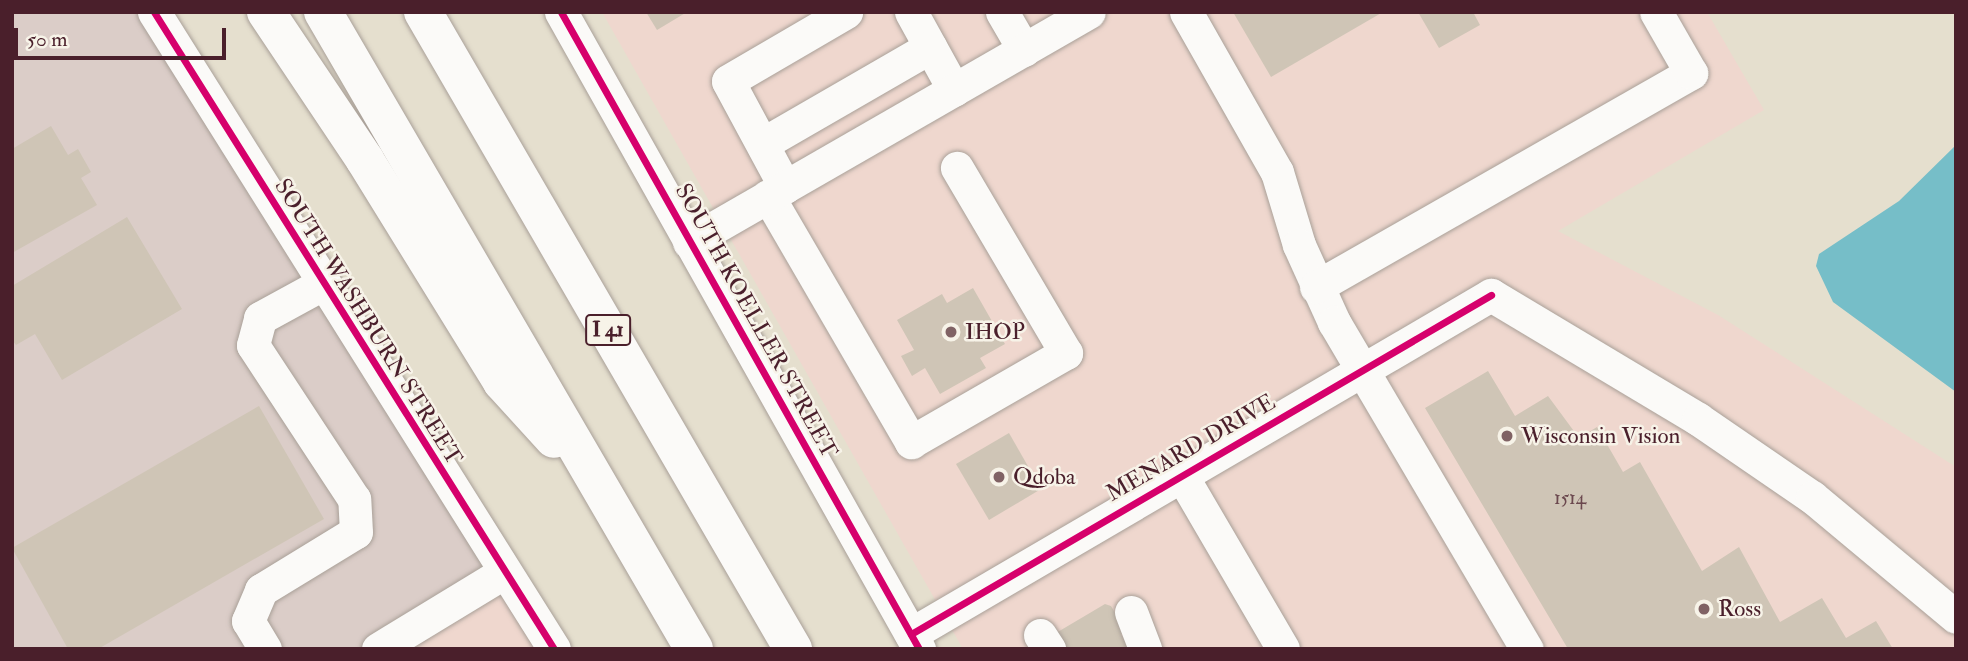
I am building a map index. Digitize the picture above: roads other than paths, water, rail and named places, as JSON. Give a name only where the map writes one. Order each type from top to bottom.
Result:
[{"type":"highway","points":[[266,12],[365,160],[502,382],[607,498]]},
{"type":"highway","points":[[323,12],[694,649]]},
{"type":"highway","name":"I 41","points":[[423,12],[793,649]]},
{"type":"street","name":"SOUTH WASHBURN STREET","points":[[153,12],[503,573],[554,649]]},
{"type":"street","name":"SOUTH KOELLER STREET","points":[[561,12],[915,642]]},
{"type":"street","points":[[911,12],[954,90]]},
{"type":"street","points":[[1002,12],[1024,50]]},
{"type":"street","points":[[689,242],[1089,12]]},
{"type":"street","points":[[1186,12],[1277,172],[1316,287],[1362,371],[1527,649]]},
{"type":"street","points":[[1316,287],[1691,73],[1656,12]]},
{"type":"street","points":[[833,15],[729,81],[764,143],[777,191],[911,442],[1066,353],[957,168]]},
{"type":"street","points":[[764,143],[930,47]]},
{"type":"street","points":[[261,647],[248,621],[261,590],[356,531],[354,499],[253,345],[260,318],[322,284]]},
{"type":"street","name":"MENARD DRIVE","points":[[915,642],[1182,476],[1491,295],[1698,419],[1790,481],[1956,617]]},
{"type":"street","points":[[1182,476],[1283,649]]},
{"type":"street","points":[[378,649],[503,573]]},
{"type":"street","points":[[1130,612],[1145,649]]},
{"type":"water","points":[[1956,145],[1956,392],[1833,302],[1816,266],[1819,254],[1899,201]]},
{"type":"place","name":"IHOP","points":[[951,332]]},
{"type":"place","name":"Wisconsin Vision","points":[[1507,436]]},
{"type":"place","name":"Qdoba","points":[[999,477]]},
{"type":"place","name":"Ross","points":[[1704,609]]}]
